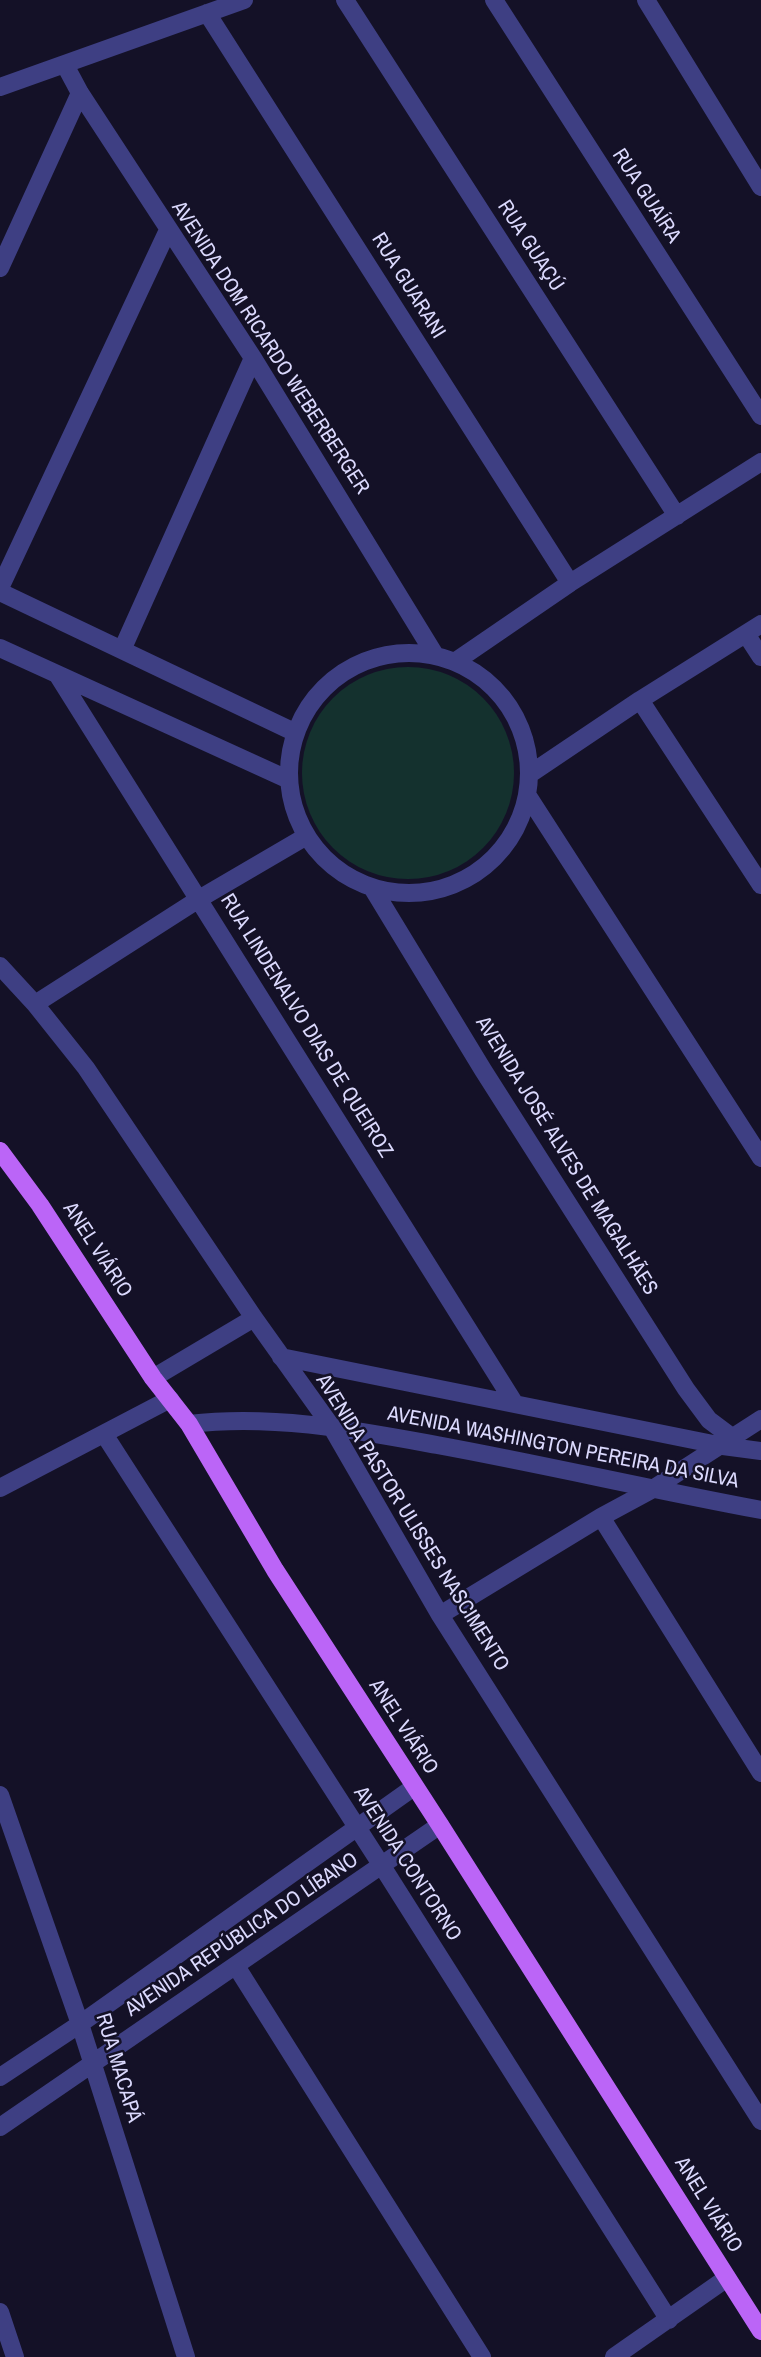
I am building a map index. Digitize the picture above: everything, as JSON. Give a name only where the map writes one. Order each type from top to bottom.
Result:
[{"type":"main road","name":"ANEL VIÁRIO","points":[[0,1151],[40,1205],[153,1378],[189,1424],[275,1570],[761,2332]]},
{"type":"street","points":[[0,87],[244,0]]},
{"type":"street","name":"RUA GUAÇÚ","points":[[345,0],[677,516]]},
{"type":"street","name":"RUA GUAÍRA","points":[[494,0],[761,416]]},
{"type":"street","points":[[646,0],[761,187]]},
{"type":"street","name":"RUA GUARANI","points":[[207,13],[570,583]]},
{"type":"street","name":"AVENIDA DOM RICARDO WEBERBERGER","points":[[65,65],[80,93],[253,358],[435,655]]},
{"type":"street","points":[[0,268],[80,93]]},
{"type":"street","points":[[168,230],[0,590],[294,732]]},
{"type":"street","points":[[122,650],[253,358]]},
{"type":"street","points":[[456,661],[570,583],[761,462]]},
{"type":"street","points":[[530,774],[753,629],[761,657]]},
{"type":"street","points":[[0,648],[287,779]]},
{"type":"street","points":[[391,653],[435,655],[456,661],[491,684],[512,710],[526,741],[530,774],[527,796],[516,828],[497,856],[471,877],[440,890],[406,894],[373,889],[323,860],[305,837],[292,809],[287,779],[288,755],[294,732],[316,695],[350,667],[391,653]]},
{"type":"street","name":"RUA LINDENALVO DIAS DE QUEIROZ","points":[[57,674],[515,1404]]},
{"type":"street","points":[[640,700],[761,885]]},
{"type":"street","points":[[527,796],[761,1158]]},
{"type":"street","points":[[35,1004],[199,899],[305,837]]},
{"type":"street","name":"AVENIDA JOSÉ ALVES DE MAGALHÃES","points":[[373,889],[490,1081],[687,1389],[728,1442]]},
{"type":"street","name":"AVENIDA PASTOR ULISSES NASCIMENTO","points":[[0,966],[35,1004],[86,1069],[254,1318],[331,1426],[440,1615],[761,2121]]},
{"type":"street","points":[[153,1378],[254,1318]]},
{"type":"street","name":"AVENIDA WASHINGTON PEREIRA DA SILVA","points":[[281,1357],[515,1404],[728,1442],[761,1451]]},
{"type":"street","points":[[0,1488],[170,1399]]},
{"type":"street","points":[[440,1615],[601,1517],[651,1490],[761,1419]]},
{"type":"street","name":"AVENIDA WASHINGTON PEREIRA DA SILVA","points":[[189,1424],[243,1420],[331,1426],[570,1470],[651,1490],[761,1510]]},
{"type":"street","name":"AVENIDA CONTORNO","points":[[104,1434],[382,1866],[669,2320]]},
{"type":"street","points":[[601,1517],[761,1773]]},
{"type":"street","name":"AVENIDA REPÚBLICA DO LÍBANO","points":[[0,2077],[80,2024],[414,1787]]},
{"type":"street","name":"RUA MACAPÁ","points":[[0,1796],[80,2024],[186,2357]]},
{"type":"street","name":"AVENIDA REPÚBLICA DO LÍBANO","points":[[0,2127],[440,1825]]},
{"type":"street","points":[[236,1966],[482,2357]]},
{"type":"street","points":[[614,2357],[727,2278]]},
{"type":"street","points":[[0,2312],[15,2357]]},
{"type":"green space","points":[[408,667],[449,675],[483,698],[506,732],[514,773],[506,814],[483,848],[449,871],[408,879],[367,871],[333,848],[310,814],[302,773],[310,732],[333,698],[367,675]]}]
